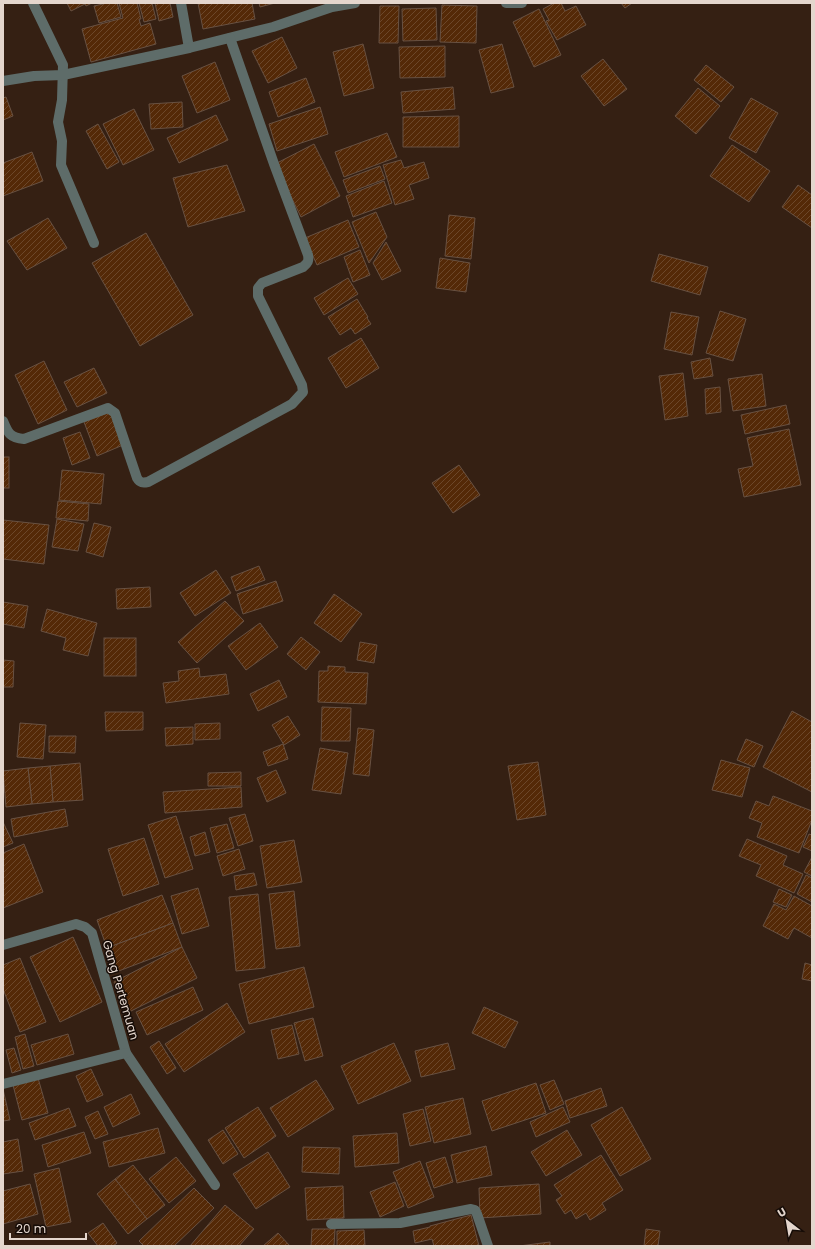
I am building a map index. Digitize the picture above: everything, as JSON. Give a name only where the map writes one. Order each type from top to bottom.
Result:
[{"type":"street","points":[[33,3],[63,65],[62,100],[58,122],[62,141],[61,165],[94,243]]},
{"type":"street","points":[[181,3],[189,48]]},
{"type":"street","points":[[3,81],[34,76],[63,75],[189,48],[273,26],[332,7],[355,3]]},
{"type":"street","points":[[506,3],[522,3]]},
{"type":"street","points":[[3,421],[11,436],[24,439],[108,408],[115,413],[137,478],[143,483],[148,482],[292,404],[303,392],[302,385],[258,296],[258,288],[262,284],[304,267],[309,260],[308,255],[274,164],[230,38]]},
{"type":"street","name":"Gang Pertemuan","points":[[3,945],[76,924],[85,927],[92,933],[126,1053],[215,1185]]},
{"type":"street","name":"Gang Pertemuan","points":[[3,1084],[126,1053]]},
{"type":"street","points":[[331,1224],[400,1223],[471,1209],[475,1210],[477,1214],[488,1246]]},
{"type":"building","points":[[67,3],[92,3],[86,6],[85,4],[71,11]]},
{"type":"building","points":[[107,3],[117,3],[121,17],[99,23],[94,6]]},
{"type":"building","points":[[119,3],[137,3],[141,26],[150,23],[156,44],[91,62],[82,29],[123,18]]},
{"type":"building","points":[[139,3],[152,3],[156,19],[144,22]]},
{"type":"building","points":[[155,3],[170,3],[173,17],[159,21]]},
{"type":"building","points":[[198,3],[252,3],[255,19],[203,29]]},
{"type":"building","points":[[259,3],[275,3],[260,7]]},
{"type":"building","points":[[554,3],[561,3],[565,11],[576,6],[586,25],[557,40],[546,21],[549,20],[543,9]]},
{"type":"building","points":[[621,3],[632,3],[625,8]]},
{"type":"building","points":[[442,5],[477,6],[476,43],[440,42]]},
{"type":"building","points":[[380,6],[399,6],[398,43],[379,43]]},
{"type":"building","points":[[436,8],[437,40],[403,41],[402,9]]},
{"type":"building","points":[[539,9],[561,55],[534,67],[513,22]]},
{"type":"building","points":[[282,37],[297,68],[268,83],[252,51]]},
{"type":"building","points":[[363,44],[374,88],[344,96],[333,52]]},
{"type":"building","points":[[502,44],[514,87],[491,93],[479,50]]},
{"type":"building","points":[[445,46],[445,77],[400,78],[399,47]]},
{"type":"building","points":[[603,59],[627,89],[604,106],[581,76]]},
{"type":"building","points":[[215,62],[230,100],[197,113],[182,76]]},
{"type":"building","points":[[706,65],[734,87],[721,102],[694,80]]},
{"type":"building","points":[[306,78],[315,102],[278,117],[269,92]]},
{"type":"building","points":[[453,87],[455,109],[403,113],[401,92]]},
{"type":"building","points":[[698,88],[720,106],[696,134],[675,116]]},
{"type":"building","points":[[6,97],[13,116],[3,120],[3,98]]},
{"type":"building","points":[[751,98],[778,113],[756,153],[729,138]]},
{"type":"building","points":[[182,102],[183,127],[151,129],[149,104]]},
{"type":"building","points":[[320,107],[328,134],[277,151],[269,124]]},
{"type":"building","points":[[134,109],[154,150],[123,165],[103,124]]},
{"type":"building","points":[[216,115],[228,140],[179,163],[167,138]]},
{"type":"building","points":[[459,116],[459,147],[403,147],[403,117]]},
{"type":"building","points":[[98,124],[119,162],[107,169],[86,131]]},
{"type":"building","points":[[387,133],[397,157],[344,177],[335,152]]},
{"type":"building","points":[[314,144],[340,196],[301,217],[275,164]]},
{"type":"building","points":[[732,145],[770,171],[749,202],[710,176]]},
{"type":"building","points":[[32,152],[43,181],[3,196],[3,163]]},
{"type":"building","points":[[401,160],[404,168],[424,162],[429,178],[409,185],[414,199],[395,205],[383,165]]},
{"type":"building","points":[[227,165],[245,211],[188,227],[173,178]]},
{"type":"building","points":[[380,166],[385,179],[348,193],[343,180]]},
{"type":"building","points":[[384,181],[392,203],[353,217],[346,196]]},
{"type":"building","points":[[798,185],[812,195],[812,228],[782,207]]},
{"type":"building","points":[[376,212],[387,237],[369,263],[352,222]]},
{"type":"building","points":[[449,215],[475,218],[471,259],[445,256]]},
{"type":"building","points":[[48,218],[67,248],[27,270],[7,241]]},
{"type":"building","points":[[348,220],[359,247],[317,265],[305,238]]},
{"type":"building","points":[[146,233],[193,315],[140,346],[92,263]]},
{"type":"building","points":[[386,242],[401,271],[382,280],[373,263]]},
{"type":"building","points":[[360,250],[370,275],[353,282],[344,257]]},
{"type":"building","points":[[659,254],[708,267],[700,295],[651,281]]},
{"type":"building","points":[[440,258],[470,263],[466,292],[436,288]]},
{"type":"building","points":[[348,278],[358,294],[324,315],[314,298]]},
{"type":"building","points":[[357,299],[371,324],[355,334],[351,328],[340,335],[328,317]]},
{"type":"building","points":[[720,311],[746,319],[733,361],[706,353]]},
{"type":"building","points":[[671,312],[699,317],[692,355],[664,349]]},
{"type":"building","points":[[361,338],[379,368],[346,388],[328,358]]},
{"type":"building","points":[[710,358],[713,376],[694,379],[691,362]]},
{"type":"building","points":[[44,361],[67,410],[38,424],[15,375]]},
{"type":"building","points":[[94,368],[107,393],[77,407],[64,382]]},
{"type":"building","points":[[683,373],[688,416],[665,420],[659,376]]},
{"type":"building","points":[[762,374],[766,406],[733,411],[728,379]]},
{"type":"building","points":[[720,387],[721,412],[706,414],[705,389]]},
{"type":"building","points":[[786,405],[790,424],[745,434],[741,415]]},
{"type":"building","points":[[110,412],[123,445],[97,456],[84,422]]},
{"type":"building","points":[[789,429],[801,485],[744,497],[738,469],[753,466],[747,438]]},
{"type":"building","points":[[80,432],[90,458],[72,465],[63,438]]},
{"type":"building","points":[[3,457],[9,457],[9,488],[3,488]]},
{"type":"building","points":[[459,465],[480,495],[453,513],[432,483]]},
{"type":"building","points":[[62,470],[104,474],[101,504],[59,500]]},
{"type":"building","points":[[58,501],[89,504],[88,521],[56,518]]},
{"type":"building","points":[[57,519],[84,524],[78,551],[52,547]]},
{"type":"building","points":[[3,520],[49,525],[44,564],[3,559]]},
{"type":"building","points":[[94,523],[111,527],[103,557],[86,552]]},
{"type":"building","points":[[259,566],[265,580],[236,591],[231,577]]},
{"type":"building","points":[[216,570],[231,593],[195,616],[180,593]]},
{"type":"building","points":[[276,581],[283,601],[243,614],[237,594]]},
{"type":"building","points":[[150,587],[151,607],[117,609],[116,589]]},
{"type":"building","points":[[334,594],[362,614],[341,642],[314,623]]},
{"type":"building","points":[[225,601],[244,621],[197,663],[178,642]]},
{"type":"building","points":[[3,602],[28,606],[24,628],[3,624]]},
{"type":"building","points":[[47,609],[97,623],[88,656],[63,650],[66,638],[41,631]]},
{"type":"building","points":[[260,623],[278,647],[246,670],[228,646]]},
{"type":"building","points":[[301,637],[320,652],[306,670],[287,654]]},
{"type":"building","points":[[104,638],[136,638],[136,676],[104,676]]},
{"type":"building","points":[[360,642],[377,645],[374,663],[357,660]]},
{"type":"building","points":[[3,660],[14,661],[13,687],[3,687]]},
{"type":"building","points":[[328,666],[345,667],[345,672],[368,673],[366,704],[318,702],[319,671],[328,671]]},
{"type":"building","points":[[199,668],[200,677],[226,674],[229,694],[166,703],[163,683],[179,681],[178,671]]},
{"type":"building","points":[[279,680],[287,697],[258,711],[250,694]]},
{"type":"building","points":[[322,707],[351,708],[350,741],[321,741]]},
{"type":"building","points":[[792,711],[812,722],[812,792],[763,767]]},
{"type":"building","points":[[105,712],[143,712],[143,730],[106,731]]},
{"type":"building","points":[[288,716],[300,735],[284,745],[272,725]]},
{"type":"building","points":[[20,723],[46,725],[43,759],[17,757]]},
{"type":"building","points":[[220,723],[220,739],[195,740],[195,724]]},
{"type":"building","points":[[193,727],[193,744],[166,746],[165,728]]},
{"type":"building","points":[[358,728],[374,730],[369,776],[353,774]]},
{"type":"building","points":[[49,736],[76,736],[75,753],[49,752]]},
{"type":"building","points":[[746,739],[763,746],[754,767],[737,760]]},
{"type":"building","points":[[283,744],[288,759],[268,766],[263,752]]},
{"type":"building","points":[[320,748],[348,753],[341,794],[312,790]]},
{"type":"building","points":[[721,760],[750,768],[742,797],[712,790]]},
{"type":"building","points":[[538,762],[546,815],[517,820],[508,766]]},
{"type":"building","points":[[80,763],[83,800],[53,802],[50,766]]},
{"type":"building","points":[[50,766],[53,802],[32,804],[28,768]]},
{"type":"building","points":[[28,768],[32,804],[6,807],[3,771]]},
{"type":"building","points":[[276,770],[286,793],[267,802],[257,778]]},
{"type":"building","points":[[241,772],[241,786],[208,786],[208,773]]},
{"type":"building","points":[[241,787],[242,807],[165,813],[163,792]]},
{"type":"building","points":[[773,796],[812,811],[812,820],[799,853],[757,837],[762,823],[749,818],[756,801],[769,806]]},
{"type":"building","points":[[65,809],[68,826],[14,837],[11,819]]},
{"type":"building","points":[[245,814],[253,841],[238,846],[229,818]]},
{"type":"building","points":[[176,816],[193,869],[165,878],[148,825]]},
{"type":"building","points":[[3,822],[13,843],[3,847]]},
{"type":"building","points":[[227,824],[234,848],[217,853],[210,828]]},
{"type":"building","points":[[205,832],[210,852],[195,856],[190,837]]},
{"type":"building","points":[[809,834],[812,835],[812,851],[803,847]]},
{"type":"building","points":[[144,838],[159,884],[123,896],[108,849]]},
{"type":"building","points":[[747,839],[787,856],[783,865],[803,874],[794,893],[756,876],[761,865],[739,856]]},
{"type":"building","points":[[294,840],[302,882],[267,888],[260,846]]},
{"type":"building","points":[[24,844],[43,892],[3,908],[3,853]]},
{"type":"building","points":[[239,849],[245,869],[223,876],[217,856]]},
{"type":"building","points":[[812,857],[812,876],[804,872]]},
{"type":"building","points":[[254,873],[257,885],[236,890],[234,876]]},
{"type":"building","points":[[806,875],[812,878],[812,902],[797,894]]},
{"type":"building","points":[[198,888],[209,926],[182,934],[171,896]]},
{"type":"building","points":[[779,889],[792,895],[786,907],[773,902]]},
{"type":"building","points":[[294,891],[300,946],[276,949],[269,894]]},
{"type":"building","points":[[258,894],[265,968],[236,971],[229,897]]},
{"type":"building","points":[[162,895],[173,923],[107,948],[97,920]]},
{"type":"building","points":[[794,896],[812,906],[812,938],[794,928],[788,939],[763,926],[774,904],[786,910]]},
{"type":"building","points":[[173,923],[182,947],[116,972],[107,948]]},
{"type":"building","points":[[73,937],[102,1002],[60,1022],[30,957]]},
{"type":"building","points":[[182,947],[197,978],[129,1012],[114,982]]},
{"type":"building","points":[[20,958],[46,1022],[20,1032],[3,989],[3,965]]},
{"type":"building","points":[[805,963],[812,965],[812,981],[802,979]]},
{"type":"building","points":[[304,967],[314,1007],[249,1024],[239,984]]},
{"type":"building","points":[[193,987],[203,1010],[147,1035],[136,1012]]},
{"type":"building","points":[[227,1003],[245,1032],[184,1072],[165,1044]]},
{"type":"building","points":[[484,1007],[518,1022],[505,1048],[472,1033]]},
{"type":"building","points":[[313,1018],[323,1056],[305,1061],[294,1023]]},
{"type":"building","points":[[292,1025],[299,1054],[278,1059],[271,1030]]},
{"type":"building","points":[[25,1034],[34,1066],[23,1069],[15,1037]]},
{"type":"building","points":[[68,1034],[74,1054],[37,1065],[31,1045]]},
{"type":"building","points":[[159,1041],[176,1068],[167,1074],[150,1047]]},
{"type":"building","points":[[394,1043],[411,1081],[358,1104],[341,1066]]},
{"type":"building","points":[[448,1043],[455,1069],[421,1077],[415,1051]]},
{"type":"building","points":[[14,1048],[21,1070],[12,1073],[6,1050]]},
{"type":"building","points":[[91,1069],[103,1095],[87,1102],[76,1076]]},
{"type":"building","points":[[38,1078],[48,1113],[22,1120],[13,1085]]},
{"type":"building","points":[[316,1080],[334,1109],[288,1137],[270,1108]]},
{"type":"building","points":[[554,1080],[564,1104],[550,1110],[540,1085]]},
{"type":"building","points":[[536,1083],[546,1113],[492,1131],[482,1101]]},
{"type":"building","points":[[601,1088],[607,1106],[570,1118],[565,1101]]},
{"type":"building","points":[[3,1089],[10,1120],[3,1121]]},
{"type":"building","points":[[131,1094],[140,1114],[113,1127],[104,1107]]},
{"type":"building","points":[[463,1098],[471,1134],[434,1143],[425,1107]]},
{"type":"building","points":[[258,1107],[276,1136],[244,1158],[225,1128]]},
{"type":"building","points":[[563,1107],[570,1122],[536,1137],[530,1122]]},
{"type":"building","points":[[622,1107],[651,1159],[620,1176],[591,1125]]},
{"type":"building","points":[[69,1108],[76,1126],[35,1140],[29,1123]]},
{"type":"building","points":[[423,1109],[431,1141],[410,1146],[403,1114]]},
{"type":"building","points":[[98,1111],[108,1134],[95,1139],[85,1117]]},
{"type":"building","points":[[158,1128],[165,1153],[109,1167],[103,1142]]},
{"type":"building","points":[[223,1130],[238,1154],[223,1164],[208,1140]]},
{"type":"building","points":[[567,1130],[582,1155],[546,1176],[531,1152]]},
{"type":"building","points":[[84,1132],[91,1153],[48,1167],[42,1145]]},
{"type":"building","points":[[397,1133],[399,1163],[355,1167],[353,1136]]},
{"type":"building","points":[[18,1139],[23,1171],[3,1174],[3,1142]]},
{"type":"building","points":[[486,1146],[492,1175],[457,1183],[451,1155]]},
{"type":"building","points":[[303,1147],[340,1148],[339,1174],[302,1172]]},
{"type":"building","points":[[268,1152],[290,1187],[256,1209],[233,1174]]},
{"type":"building","points":[[601,1155],[623,1190],[602,1203],[606,1210],[590,1220],[586,1213],[576,1219],[571,1210],[565,1214],[556,1200],[562,1196],[554,1185]]},
{"type":"building","points":[[176,1157],[196,1181],[169,1203],[149,1179]]},
{"type":"building","points":[[445,1157],[453,1182],[434,1188],[426,1163]]},
{"type":"building","points":[[420,1161],[434,1197],[408,1208],[393,1172]]},
{"type":"building","points":[[133,1165],[165,1205],[147,1219],[115,1179]]},
{"type":"building","points":[[59,1168],[71,1222],[46,1227],[34,1174]]},
{"type":"building","points":[[115,1179],[147,1219],[128,1234],[97,1194]]},
{"type":"building","points":[[395,1182],[404,1206],[380,1217],[370,1192]]},
{"type":"building","points":[[30,1184],[38,1214],[3,1224],[3,1191]]},
{"type":"building","points":[[539,1184],[541,1214],[480,1218],[479,1188]]},
{"type":"building","points":[[343,1186],[344,1218],[307,1220],[305,1188]]},
{"type":"building","points":[[194,1188],[214,1208],[174,1246],[144,1246],[139,1241]]},
{"type":"building","points":[[225,1205],[254,1229],[239,1246],[190,1246]]},
{"type":"building","points":[[471,1215],[479,1246],[434,1246],[432,1239],[415,1243],[413,1231]]},
{"type":"building","points":[[103,1223],[117,1243],[113,1246],[98,1246],[88,1233]]},
{"type":"building","points":[[312,1229],[335,1229],[334,1246],[311,1246]]},
{"type":"building","points":[[646,1229],[660,1231],[658,1246],[644,1246]]},
{"type":"building","points":[[364,1230],[365,1246],[337,1246],[337,1231]]},
{"type":"building","points":[[278,1233],[290,1246],[263,1246]]},
{"type":"building","points":[[550,1242],[550,1246],[519,1246]]}]
